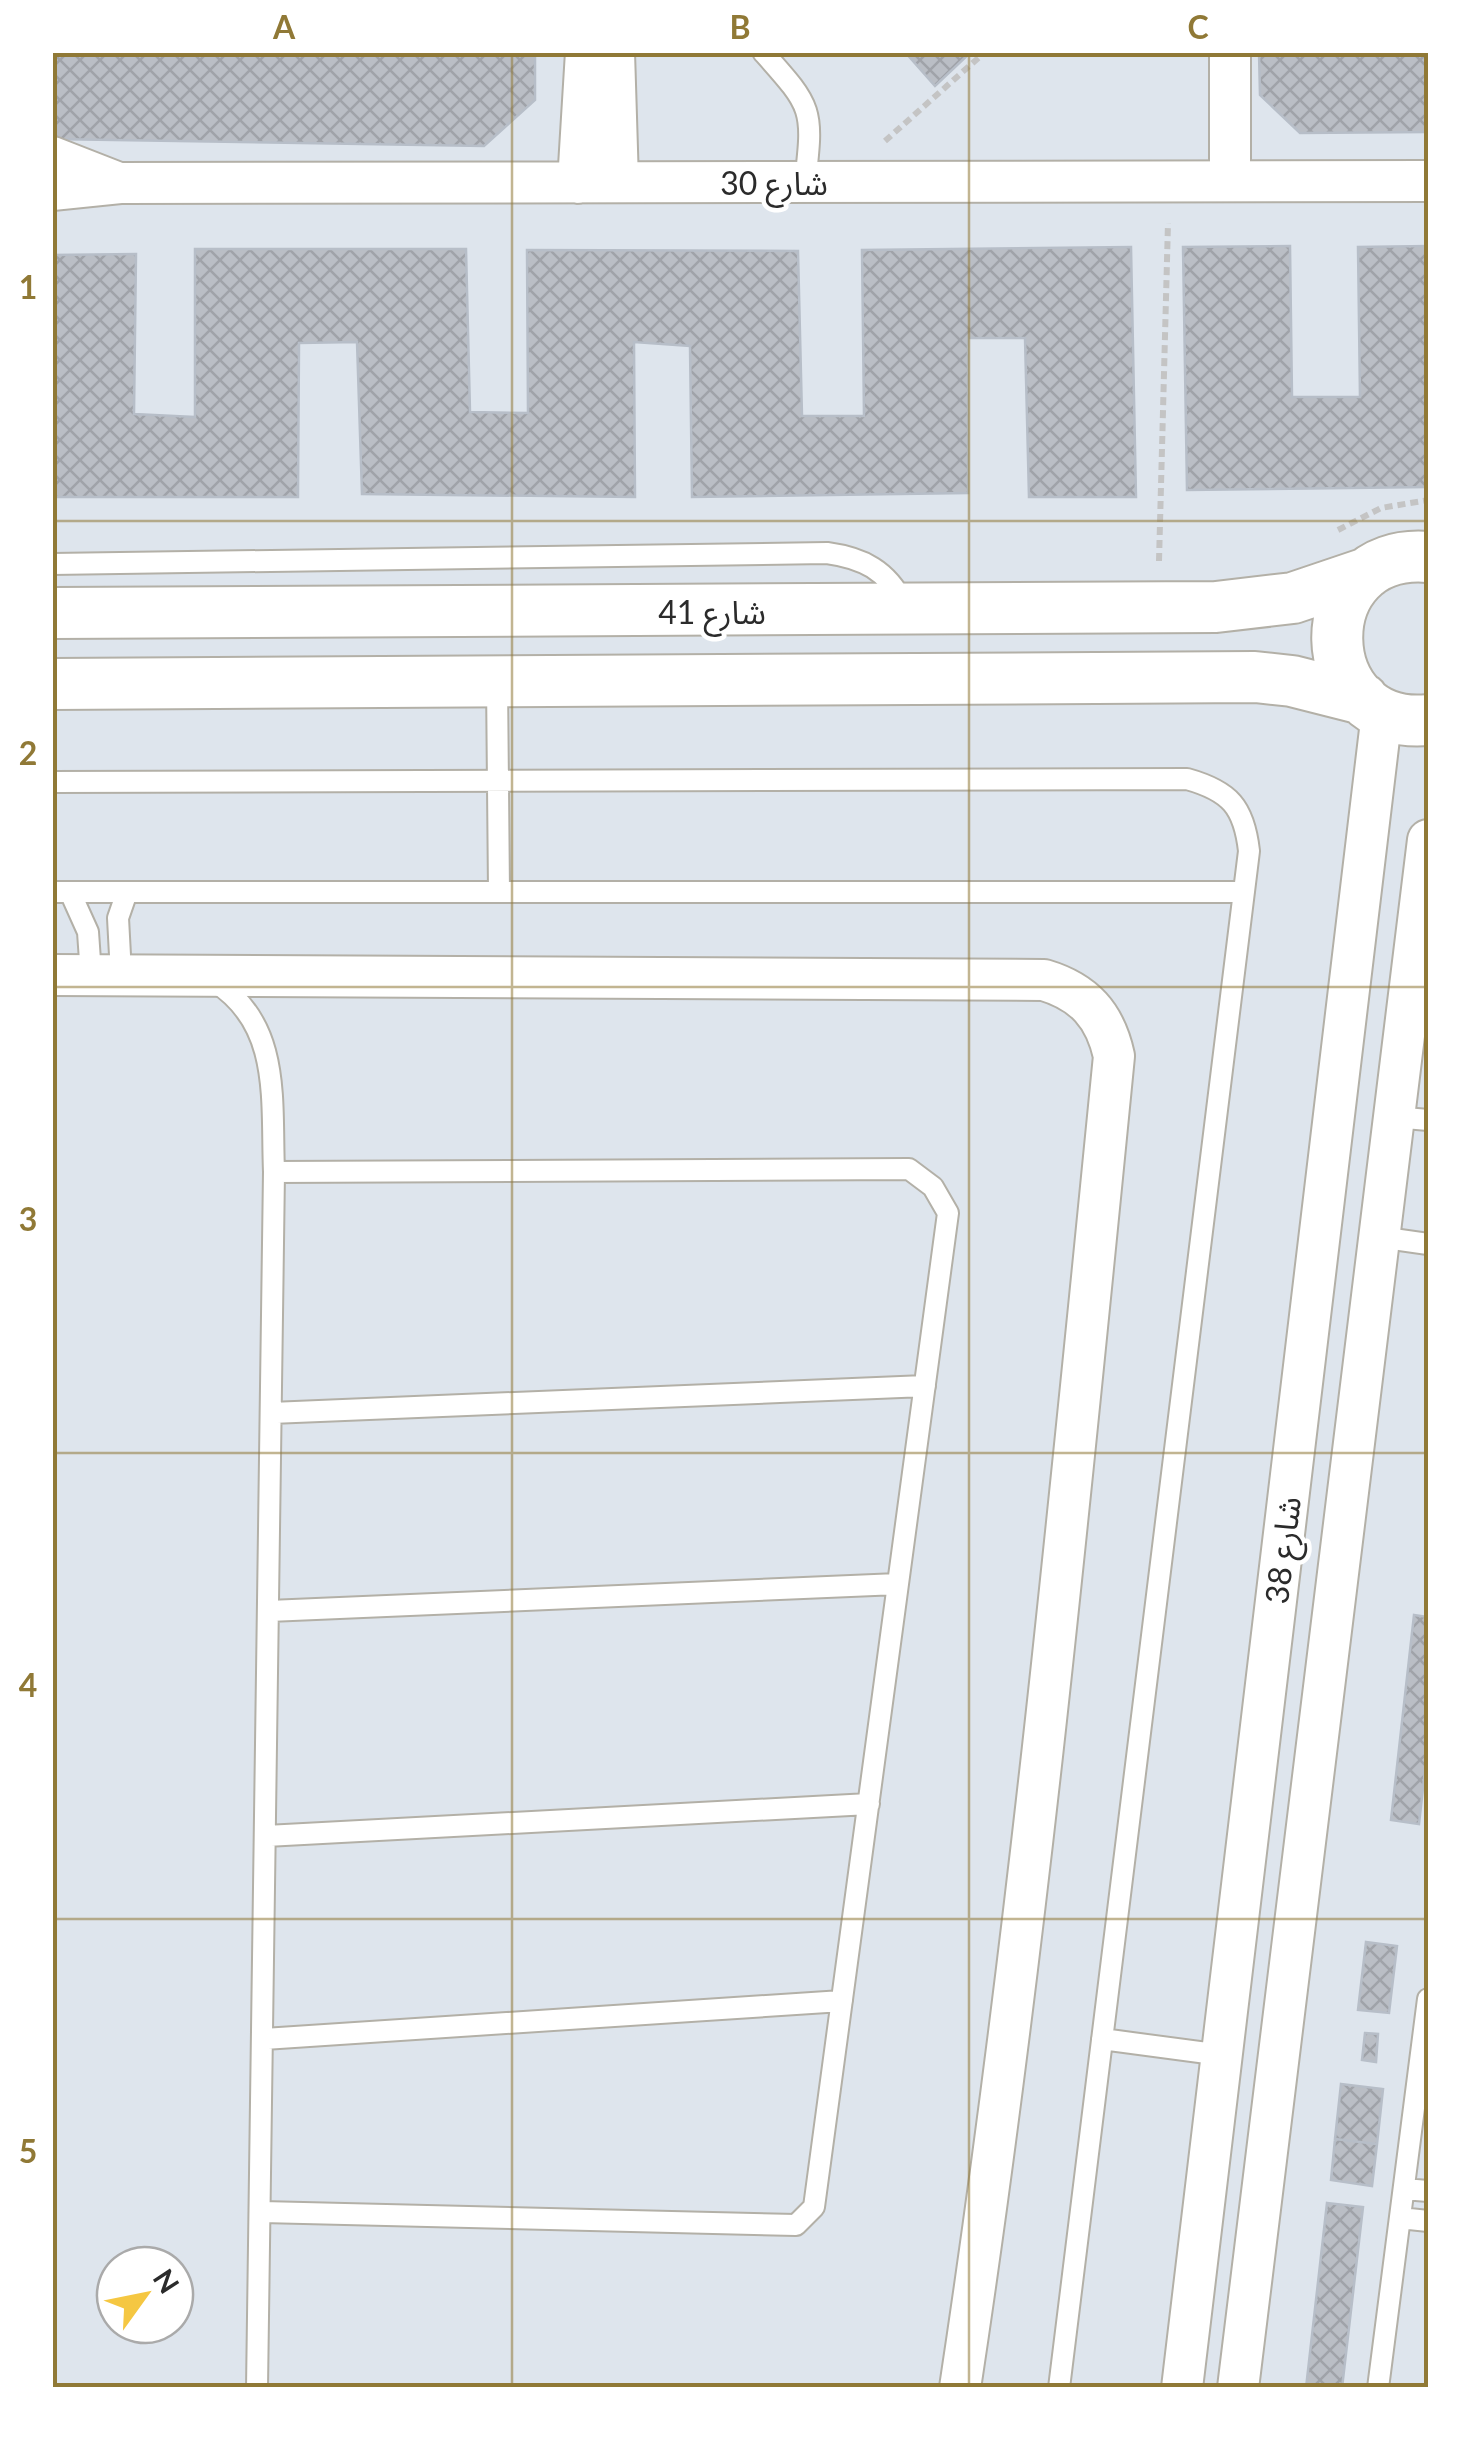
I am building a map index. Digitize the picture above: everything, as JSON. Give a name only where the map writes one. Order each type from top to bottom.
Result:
[{"type":"street","points":[[578,182],[586,52]]},
{"type":"street","points":[[614,52],[618,182]]},
{"type":"street","points":[[1230,52],[1230,181]]},
{"type":"street","name":"شارع 30","points":[[52,157],[120,183]]},
{"type":"street","name":"شارع 30","points":[[52,190],[120,183],[1428,181]]},
{"type":"street","name":"شارع 41","points":[[52,613],[1254,605],[1293,598],[1367,573],[1388,561],[1410,555],[1428,557]]},
{"type":"street","points":[[1367,573],[1350,590],[1340,612],[1336,635],[1338,659],[1348,681],[1391,711]]},
{"type":"street","points":[[52,684],[1255,677],[1310,684],[1391,711]]},
{"type":"street","name":"شارع 38","points":[[1182,2388],[1391,711]]},
{"type":"street","name":"شارع 38","points":[[1238,2388],[1379,1237],[1411,1118],[1428,840]]},
{"type":"street","points":[[88,974],[1044,980],[1066,986],[1100,1016],[1110,1035],[1114,1056],[1080,1399],[995,2158],[960,2388]]},
{"type":"lane","points":[[763,52],[804,98],[822,182]]},
{"type":"lane","points":[[52,564],[827,553],[853,556],[877,568],[896,586],[908,610]]},
{"type":"lane","points":[[497,682],[499,892]]},
{"type":"lane","points":[[52,782],[1187,779],[1212,786],[1233,802],[1246,826],[1244,892],[1059,2388]]},
{"type":"lane","points":[[61,892],[1244,892]]},
{"type":"lane","points":[[61,892],[88,932],[88,974]]},
{"type":"lane","points":[[88,974],[118,918],[127,892]]},
{"type":"lane","points":[[205,975],[233,993],[254,1020],[267,1051],[274,1172],[257,2388]]},
{"type":"lane","points":[[262,2212],[796,2225],[814,2207],[948,1213],[933,1187],[909,1169],[274,1172]]},
{"type":"lane","points":[[1379,1237],[1428,1244]]},
{"type":"lane","points":[[271,1413],[925,1386]]},
{"type":"lane","points":[[269,1610],[898,1584]]},
{"type":"lane","points":[[266,1836],[869,1804]]},
{"type":"lane","points":[[1378,2388],[1404,2189],[1424,2077],[1428,1999]]},
{"type":"lane","points":[[264,2040],[842,2001]]},
{"type":"lane","points":[[1102,2039],[1222,2054]]},
{"type":"lane","points":[[1404,2189],[1428,2192]]},
{"type":"lane","points":[[1400,2218],[1428,2221]]},
{"type":"path","points":[[822,182],[985,52]]},
{"type":"path","points":[[1169,181],[1158,566],[1178,564]]},
{"type":"path","points":[[1326,536],[1381,508],[1428,500]]},
{"type":"building","points":[[52,52],[535,52],[535,100],[484,146],[52,139]]},
{"type":"building","points":[[905,52],[971,52],[935,86]]},
{"type":"building","points":[[1259,52],[1428,52],[1428,132],[1300,133],[1260,95]]},
{"type":"building","points":[[1290,246],[1292,397],[1360,397],[1358,247],[1428,246],[1428,487],[1187,490],[1183,247]]},
{"type":"building","points":[[1131,247],[1136,497],[1029,497],[1025,338],[968,338],[968,493],[692,497],[690,346],[634,342],[635,497],[362,494],[357,342],[299,343],[298,497],[52,497],[52,255],[136,254],[134,414],[195,417],[195,249],[466,249],[470,412],[528,413],[527,250],[798,251],[802,416],[864,416],[862,250]]},
{"type":"building","points":[[1414,1615],[1428,1617],[1428,1743],[1419,1824],[1391,1820]]},
{"type":"building","points":[[1366,1942],[1397,1946],[1389,2013],[1358,2010]]},
{"type":"building","points":[[1365,2033],[1378,2034],[1376,2062],[1362,2060]]},
{"type":"building","points":[[1341,2084],[1383,2089],[1377,2144],[1335,2139]]},
{"type":"building","points":[[1335,2139],[1377,2144],[1372,2186],[1331,2180]]},
{"type":"building","points":[[1327,2203],[1363,2207],[1342,2388],[1306,2388]]}]
